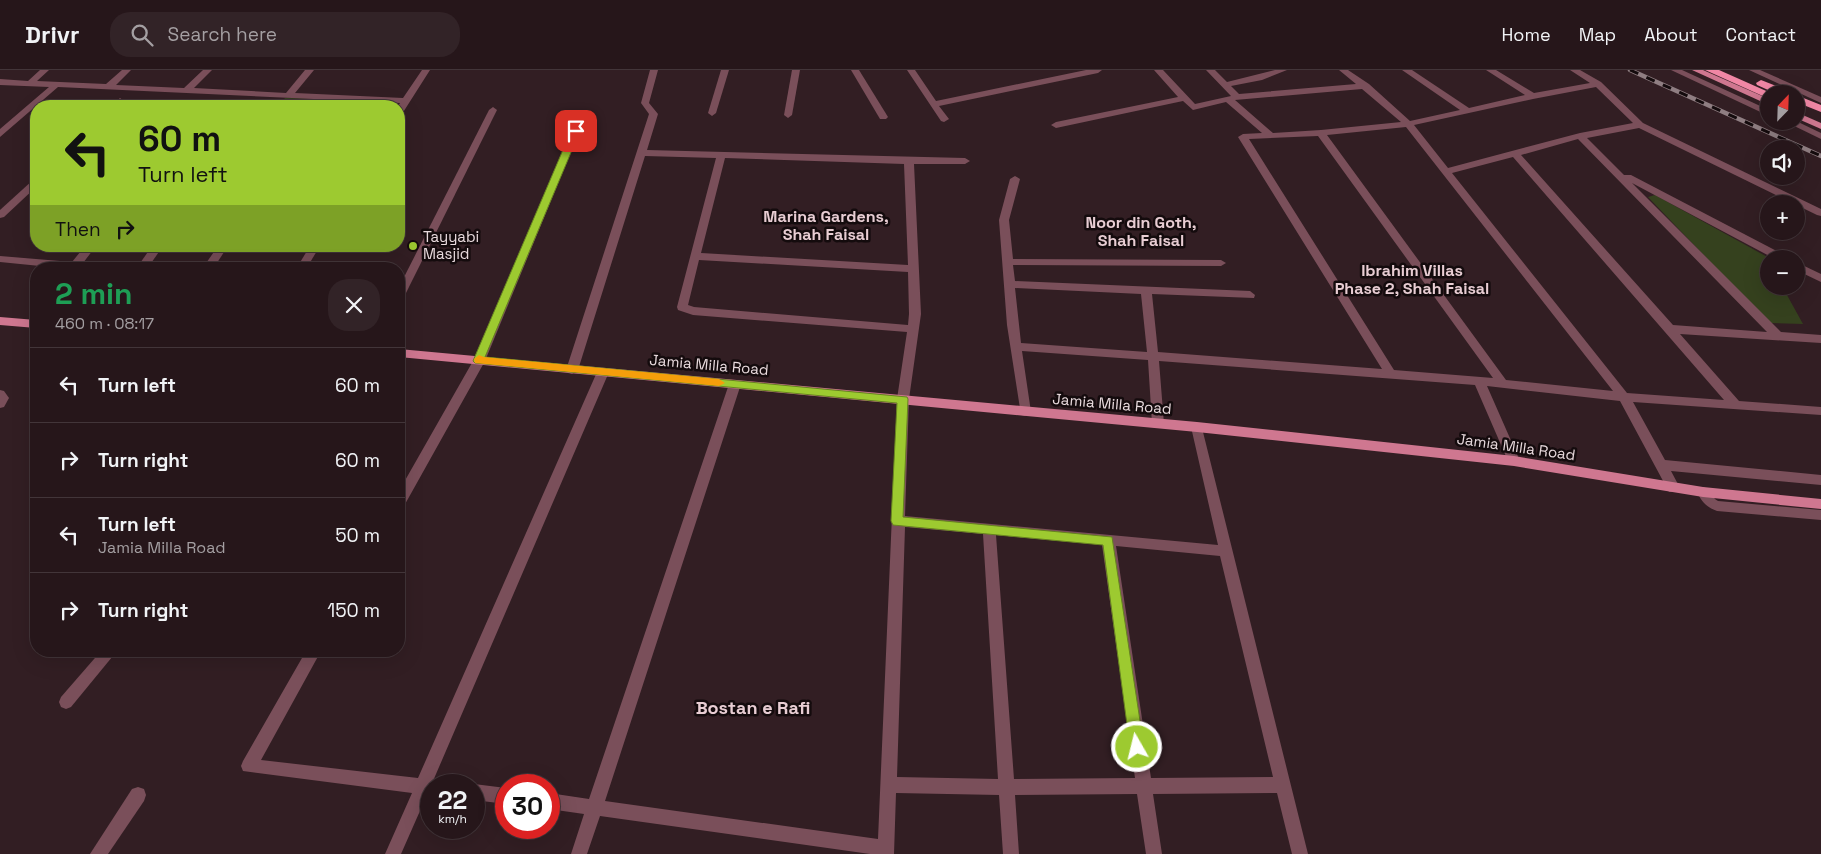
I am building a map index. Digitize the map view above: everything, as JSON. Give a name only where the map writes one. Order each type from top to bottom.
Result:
[{"type":"highway","points":[[1710,70],[1760,91]]},
{"type":"highway","points":[[1732,70],[1766,85]]},
{"type":"highway","points":[[1805,102],[1821,109]]},
{"type":"highway","points":[[1805,110],[1821,117]]},
{"type":"main road","points":[[1696,70],[1760,98]]},
{"type":"main road","points":[[1805,119],[1821,126]]},
{"type":"main road","points":[[0,321],[30,324]]},
{"type":"main road","name":"Jamia Milla Road","points":[[405,354],[1197,428],[1514,462],[1703,492],[1821,504]]},
{"type":"street","points":[[29,84],[45,70]]},
{"type":"street","points":[[108,87],[128,70]]},
{"type":"street","points":[[186,91],[208,70]]},
{"type":"street","points":[[288,96],[310,70]]},
{"type":"street","points":[[405,101],[426,70]]},
{"type":"street","points":[[572,370],[654,114],[645,103],[654,70]]},
{"type":"street","points":[[712,113],[725,70]]},
{"type":"street","points":[[788,115],[796,70]]},
{"type":"street","points":[[855,70],[883,117]]},
{"type":"street","points":[[911,70],[944,119]]},
{"type":"street","points":[[934,104],[1098,70]]},
{"type":"street","points":[[1158,70],[1194,107],[1232,98],[1366,86]]},
{"type":"street","points":[[1210,70],[1226,85],[1232,98],[1270,135]]},
{"type":"street","points":[[1226,85],[1259,78],[1283,70]]},
{"type":"street","points":[[1343,70],[1366,86],[1408,124],[1624,397],[1674,488]]},
{"type":"street","points":[[1406,70],[1468,111]]},
{"type":"street","points":[[1490,70],[1533,96]]},
{"type":"street","points":[[1574,70],[1598,84],[1640,125],[1821,213]]},
{"type":"street","points":[[1675,70],[1760,108]]},
{"type":"street","points":[[1752,70],[1821,100]]},
{"type":"street","points":[[0,82],[385,100]]},
{"type":"street","points":[[1391,374],[1243,137],[1321,133],[1408,124],[1533,96],[1598,84]]},
{"type":"street","points":[[44,100],[59,85]]},
{"type":"street","points":[[41,100],[59,85]]},
{"type":"street","points":[[1056,125],[1185,98]]},
{"type":"street","points":[[0,134],[30,109]]},
{"type":"street","points":[[405,285],[493,110]]},
{"type":"street","points":[[0,139],[30,113]]},
{"type":"street","points":[[405,491],[479,361],[583,113]]},
{"type":"street","points":[[1446,172],[1580,136],[1640,125]]},
{"type":"street","points":[[1805,129],[1821,136]]},
{"type":"street","points":[[1321,133],[1503,384]]},
{"type":"street","points":[[1580,136],[1617,171],[1777,335]]},
{"type":"street","points":[[641,153],[965,161]]},
{"type":"street","points":[[1515,153],[1736,405]]},
{"type":"street","points":[[721,156],[697,256],[682,307],[687,310],[913,329]]},
{"type":"street","points":[[560,802],[886,851],[903,399],[915,314],[909,161]]},
{"type":"street","points":[[1617,171],[1767,250]]},
{"type":"street","points":[[1014,179],[1004,220],[1016,347],[1025,412]]},
{"type":"street","points":[[0,214],[30,187]]},
{"type":"street","points":[[78,262],[86,252]]},
{"type":"street","points":[[697,256],[913,269]]},
{"type":"street","points":[[0,259],[32,262]]},
{"type":"street","points":[[1008,262],[1221,263]]},
{"type":"street","points":[[1805,270],[1821,278]]},
{"type":"street","points":[[1010,284],[1250,295]]},
{"type":"street","points":[[1146,291],[1154,356],[1158,424]]},
{"type":"street","points":[[1669,329],[1821,339]]},
{"type":"street","points":[[1016,347],[1391,374],[1624,397],[1821,412]]},
{"type":"street","points":[[432,774],[602,372]]},
{"type":"street","points":[[1479,382],[1514,462]]},
{"type":"street","points":[[579,854],[735,384]]},
{"type":"street","points":[[0,394],[3,398],[0,404]]},
{"type":"street","points":[[1197,428],[1300,854]]},
{"type":"street","points":[[1662,465],[1821,480]]},
{"type":"street","points":[[1703,492],[1710,503],[1717,506],[1821,515]]},
{"type":"street","points":[[897,521],[1226,551]]},
{"type":"street","points":[[989,529],[1011,854]]},
{"type":"street","points":[[1108,540],[1154,854]]},
{"type":"street","points":[[66,702],[105,657]]},
{"type":"street","points":[[311,657],[249,766],[420,786]]},
{"type":"street","points":[[888,785],[1006,787],[1143,784],[1283,785]]},
{"type":"street","points":[[98,854],[138,795]]},
{"type":"street","points":[[392,854],[420,800]]},
{"type":"green space","points":[[285,98],[320,99],[319,100],[283,100]]},
{"type":"green space","points":[[1655,195],[1760,253],[1760,295],[1787,295],[1803,324],[1769,323],[1648,197]]},
{"type":"railway","points":[[1630,70],[1821,156]]},
{"type":"slow traffic","points":[[479,359],[479,361],[719,383]]},
{"type":"place","name":"Tayyabi Masjid","points":[[413,246]]},
{"type":"district","name":"Marina Gardens, Shah Faisal","points":[[826,225]]},
{"type":"district","name":"Noor din Goth, Shah Faisal","points":[[1141,231]]},
{"type":"district","name":"Ibrahim Villas Phase 2, Shah Faisal","points":[[1412,279]]},
{"type":"district","name":"Bostan e Rafi","points":[[753,708]]},
{"type":"route","points":[[576,131],[479,361],[903,399],[897,521],[1108,540],[1137,747]]}]
